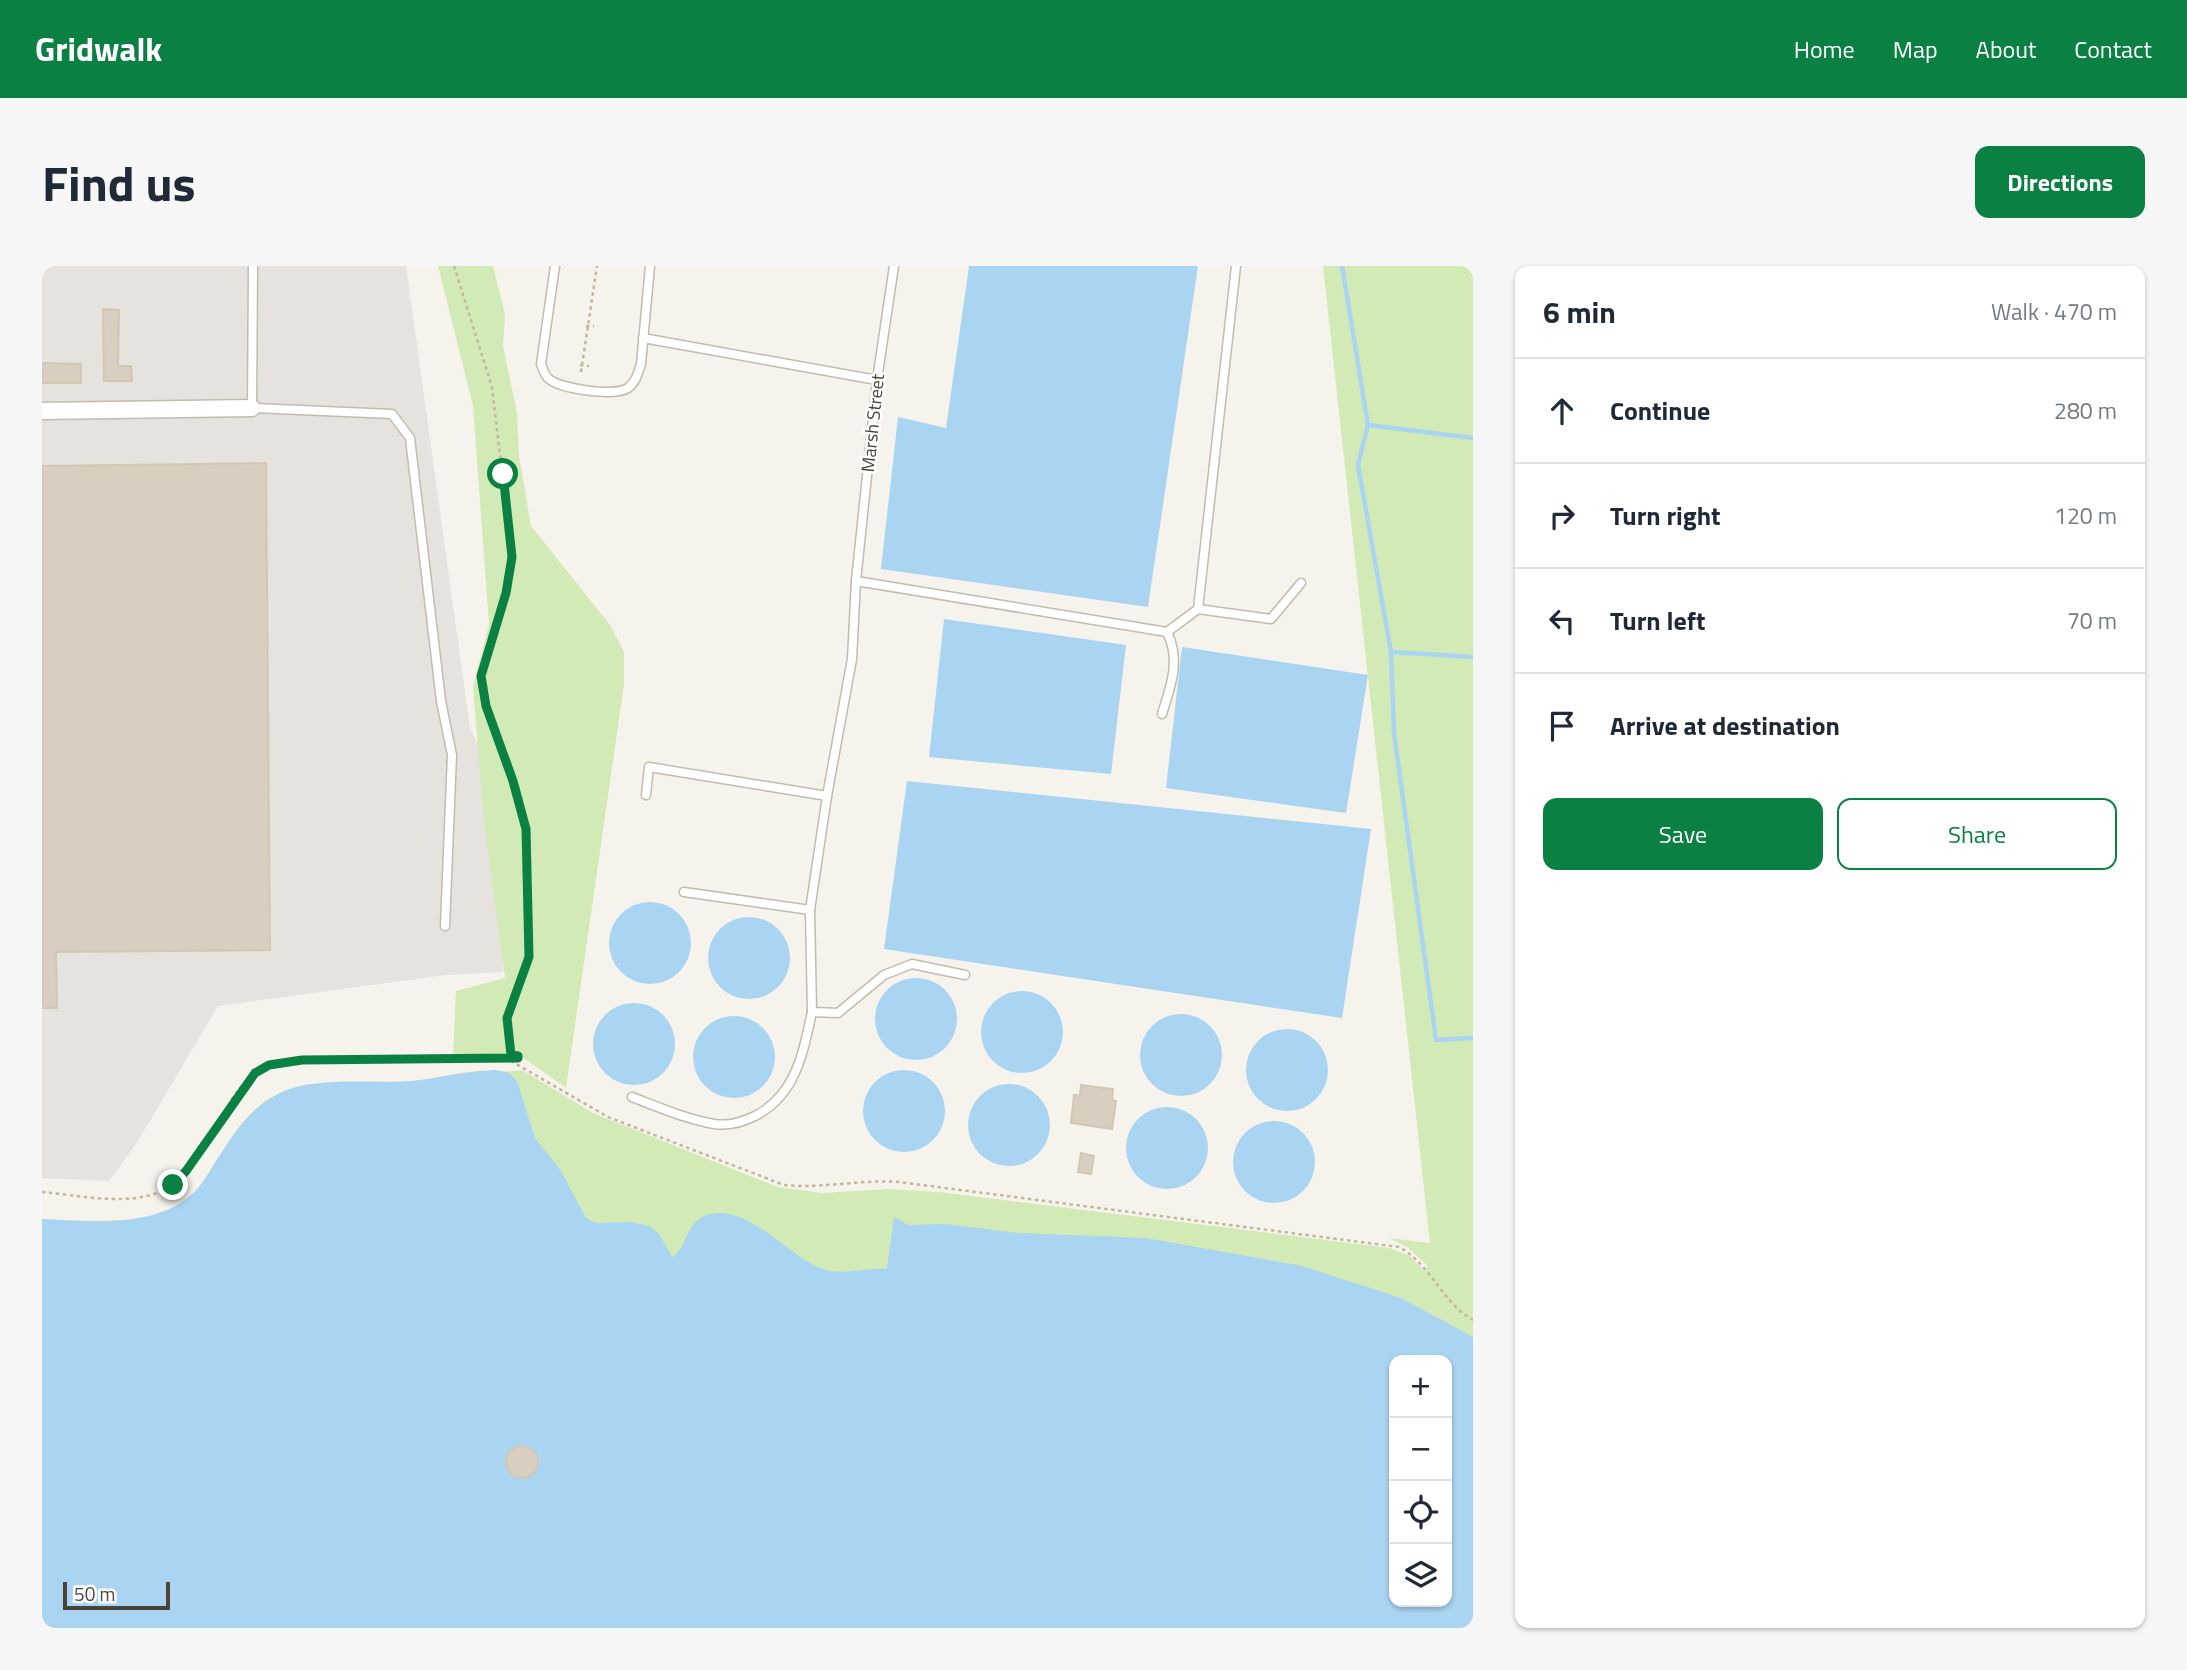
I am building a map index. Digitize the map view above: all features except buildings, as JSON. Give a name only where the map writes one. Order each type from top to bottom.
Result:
[{"type":"street","points":[[42,411],[252,408]]},
{"type":"lane","points":[[253,266],[252,408],[392,414],[410,438],[441,701],[452,755],[445,926]]},
{"type":"lane","points":[[555,266],[541,364],[550,380],[584,390],[616,393],[628,388],[638,372],[650,266]]},
{"type":"lane","name":"Marsh Street","points":[[632,1097],[717,1125],[743,1122],[769,1108],[791,1083],[801,1060],[812,1012],[810,910],[852,659],[856,581],[877,380],[894,266]]},
{"type":"lane","points":[[856,581],[1167,632],[1198,608],[1236,266]]},
{"type":"lane","points":[[643,338],[877,380]]},
{"type":"lane","points":[[1198,608],[1270,619],[1301,583]]},
{"type":"lane","points":[[1162,714],[1175,667],[1174,653],[1167,632]]},
{"type":"lane","points":[[646,795],[649,767],[827,796]]},
{"type":"lane","points":[[684,892],[810,910]]},
{"type":"lane","points":[[812,1012],[838,1013],[884,975],[912,964],[965,975]]},
{"type":"path","points":[[454,266],[492,387],[512,557],[506,593],[481,676],[486,706],[513,781],[526,829],[529,957],[507,1018],[511,1055],[517,1057],[511,1061]]},
{"type":"path","points":[[581,372],[597,266]]},
{"type":"path","points":[[587,326],[594,326]]},
{"type":"path","points":[[581,365],[589,366]]},
{"type":"path","points":[[42,1192],[137,1197],[155,1194],[173,1185],[194,1161],[243,1086],[255,1073],[269,1065],[302,1060],[511,1061],[608,1117],[784,1185],[807,1187],[877,1180],[900,1182],[1391,1244],[1415,1257],[1449,1300],[1473,1320]]},
{"type":"shaded area","points":[[42,266],[406,266],[470,728],[506,802],[503,972],[446,975],[218,1006],[138,1141],[109,1181],[42,1178]]},
{"type":"green space","points":[[438,266],[493,266],[505,314],[503,346],[517,413],[519,456],[531,526],[610,625],[624,652],[624,684],[566,1088],[518,1054],[453,1057],[456,991],[505,978],[484,821],[473,687],[489,624],[473,406]]},
{"type":"green space","points":[[1323,266],[1473,266],[1473,1403],[1452,1368],[1452,1355],[1389,1355],[1389,1359],[42,1219],[123,1220],[169,1211],[186,1201],[199,1187],[248,1116],[285,1091],[316,1084],[412,1081],[475,1071],[522,1070],[593,1113],[778,1187],[822,1193],[889,1189],[939,1192],[1390,1248],[1410,1256],[1426,1272],[1427,1265],[1407,1247],[1389,1238],[1430,1243]]},
{"type":"water","points":[[969,266],[1198,266],[1148,607],[881,569],[898,417],[946,428]]},
{"type":"water","points":[[944,619],[1126,645],[1111,774],[929,757]]},
{"type":"water","points":[[1182,647],[1368,675],[1346,813],[1166,788]]},
{"type":"water","points":[[907,781],[1371,829],[1342,1018],[884,949]]},
{"type":"water","points":[[650,902],[666,905],[679,914],[688,927],[691,943],[688,959],[679,972],[666,981],[650,984],[634,981],[621,972],[612,959],[609,943],[612,927],[621,914],[634,905]]},
{"type":"water","points":[[749,917],[765,920],[778,929],[787,942],[790,958],[787,974],[778,987],[765,996],[749,999],[733,996],[720,987],[711,974],[708,958],[711,942],[720,929],[733,920]]},
{"type":"water","points":[[916,978],[932,981],[945,990],[954,1003],[957,1019],[954,1035],[945,1048],[932,1057],[916,1060],[900,1057],[887,1048],[878,1035],[875,1019],[878,1003],[887,990],[900,981]]},
{"type":"water","points":[[1022,991],[1038,994],[1051,1003],[1060,1016],[1063,1032],[1060,1048],[1051,1061],[1038,1070],[1022,1073],[1006,1070],[993,1061],[984,1048],[981,1032],[984,1016],[993,1003],[1006,994]]},
{"type":"water","points":[[634,1003],[650,1006],[663,1015],[672,1028],[675,1044],[672,1060],[663,1073],[650,1082],[634,1085],[618,1082],[605,1073],[596,1060],[593,1044],[596,1028],[605,1015],[618,1006]]},
{"type":"water","points":[[1181,1014],[1197,1017],[1210,1026],[1219,1039],[1222,1055],[1219,1071],[1210,1084],[1197,1093],[1181,1096],[1165,1093],[1152,1084],[1143,1071],[1140,1055],[1143,1039],[1152,1026],[1165,1017]]},
{"type":"water","points":[[734,1016],[750,1019],[763,1028],[772,1041],[775,1057],[772,1073],[763,1086],[750,1095],[734,1098],[718,1095],[705,1086],[696,1073],[693,1057],[696,1041],[705,1028],[718,1019]]},
{"type":"water","points":[[1287,1029],[1303,1032],[1316,1041],[1325,1054],[1328,1070],[1325,1086],[1316,1099],[1303,1108],[1287,1111],[1271,1108],[1258,1099],[1249,1086],[1246,1070],[1249,1054],[1258,1041],[1271,1032]]},
{"type":"water","points":[[496,1070],[509,1073],[517,1081],[535,1138],[561,1171],[586,1218],[596,1223],[630,1222],[649,1226],[659,1234],[672,1257],[681,1248],[698,1220],[719,1213],[751,1222],[796,1254],[823,1269],[839,1272],[887,1269],[894,1217],[908,1225],[944,1224],[1019,1233],[1146,1238],[1302,1266],[1401,1298],[1473,1337],[1473,1628],[42,1628],[42,1219],[108,1221],[152,1215],[172,1208],[190,1196],[204,1180],[245,1120],[280,1093],[310,1084],[412,1081]]},
{"type":"water","points":[[904,1070],[920,1073],[933,1082],[942,1095],[945,1111],[942,1127],[933,1140],[920,1149],[904,1152],[888,1149],[875,1140],[866,1127],[863,1111],[866,1095],[875,1082],[888,1073]]},
{"type":"water","points":[[1009,1084],[1025,1087],[1038,1096],[1047,1109],[1050,1125],[1047,1141],[1038,1154],[1025,1163],[1009,1166],[993,1163],[980,1154],[971,1141],[968,1125],[971,1109],[980,1096],[993,1087]]},
{"type":"water","points":[[1167,1107],[1183,1110],[1196,1119],[1205,1132],[1208,1148],[1205,1164],[1196,1177],[1183,1186],[1167,1189],[1151,1186],[1138,1177],[1129,1164],[1126,1148],[1129,1132],[1138,1119],[1151,1110]]},
{"type":"water","points":[[1274,1121],[1290,1124],[1303,1133],[1312,1146],[1315,1162],[1312,1178],[1303,1191],[1290,1200],[1274,1203],[1258,1200],[1245,1191],[1236,1178],[1233,1162],[1236,1146],[1245,1133],[1258,1124]]},
{"type":"waterway","points":[[1342,266],[1368,425],[1358,465],[1391,652],[1394,733],[1436,1040],[1473,1038]]},
{"type":"waterway","points":[[1368,425],[1473,438]]},
{"type":"waterway","points":[[1391,652],[1473,657]]},
{"type":"route","points":[[173,1185],[208,1140],[243,1086],[255,1073],[269,1065],[302,1060],[511,1061],[511,1058],[518,1058],[511,1055],[507,1018],[529,957],[526,829],[513,781],[486,706],[481,676],[490,638],[506,593],[512,557],[503,474]]}]
